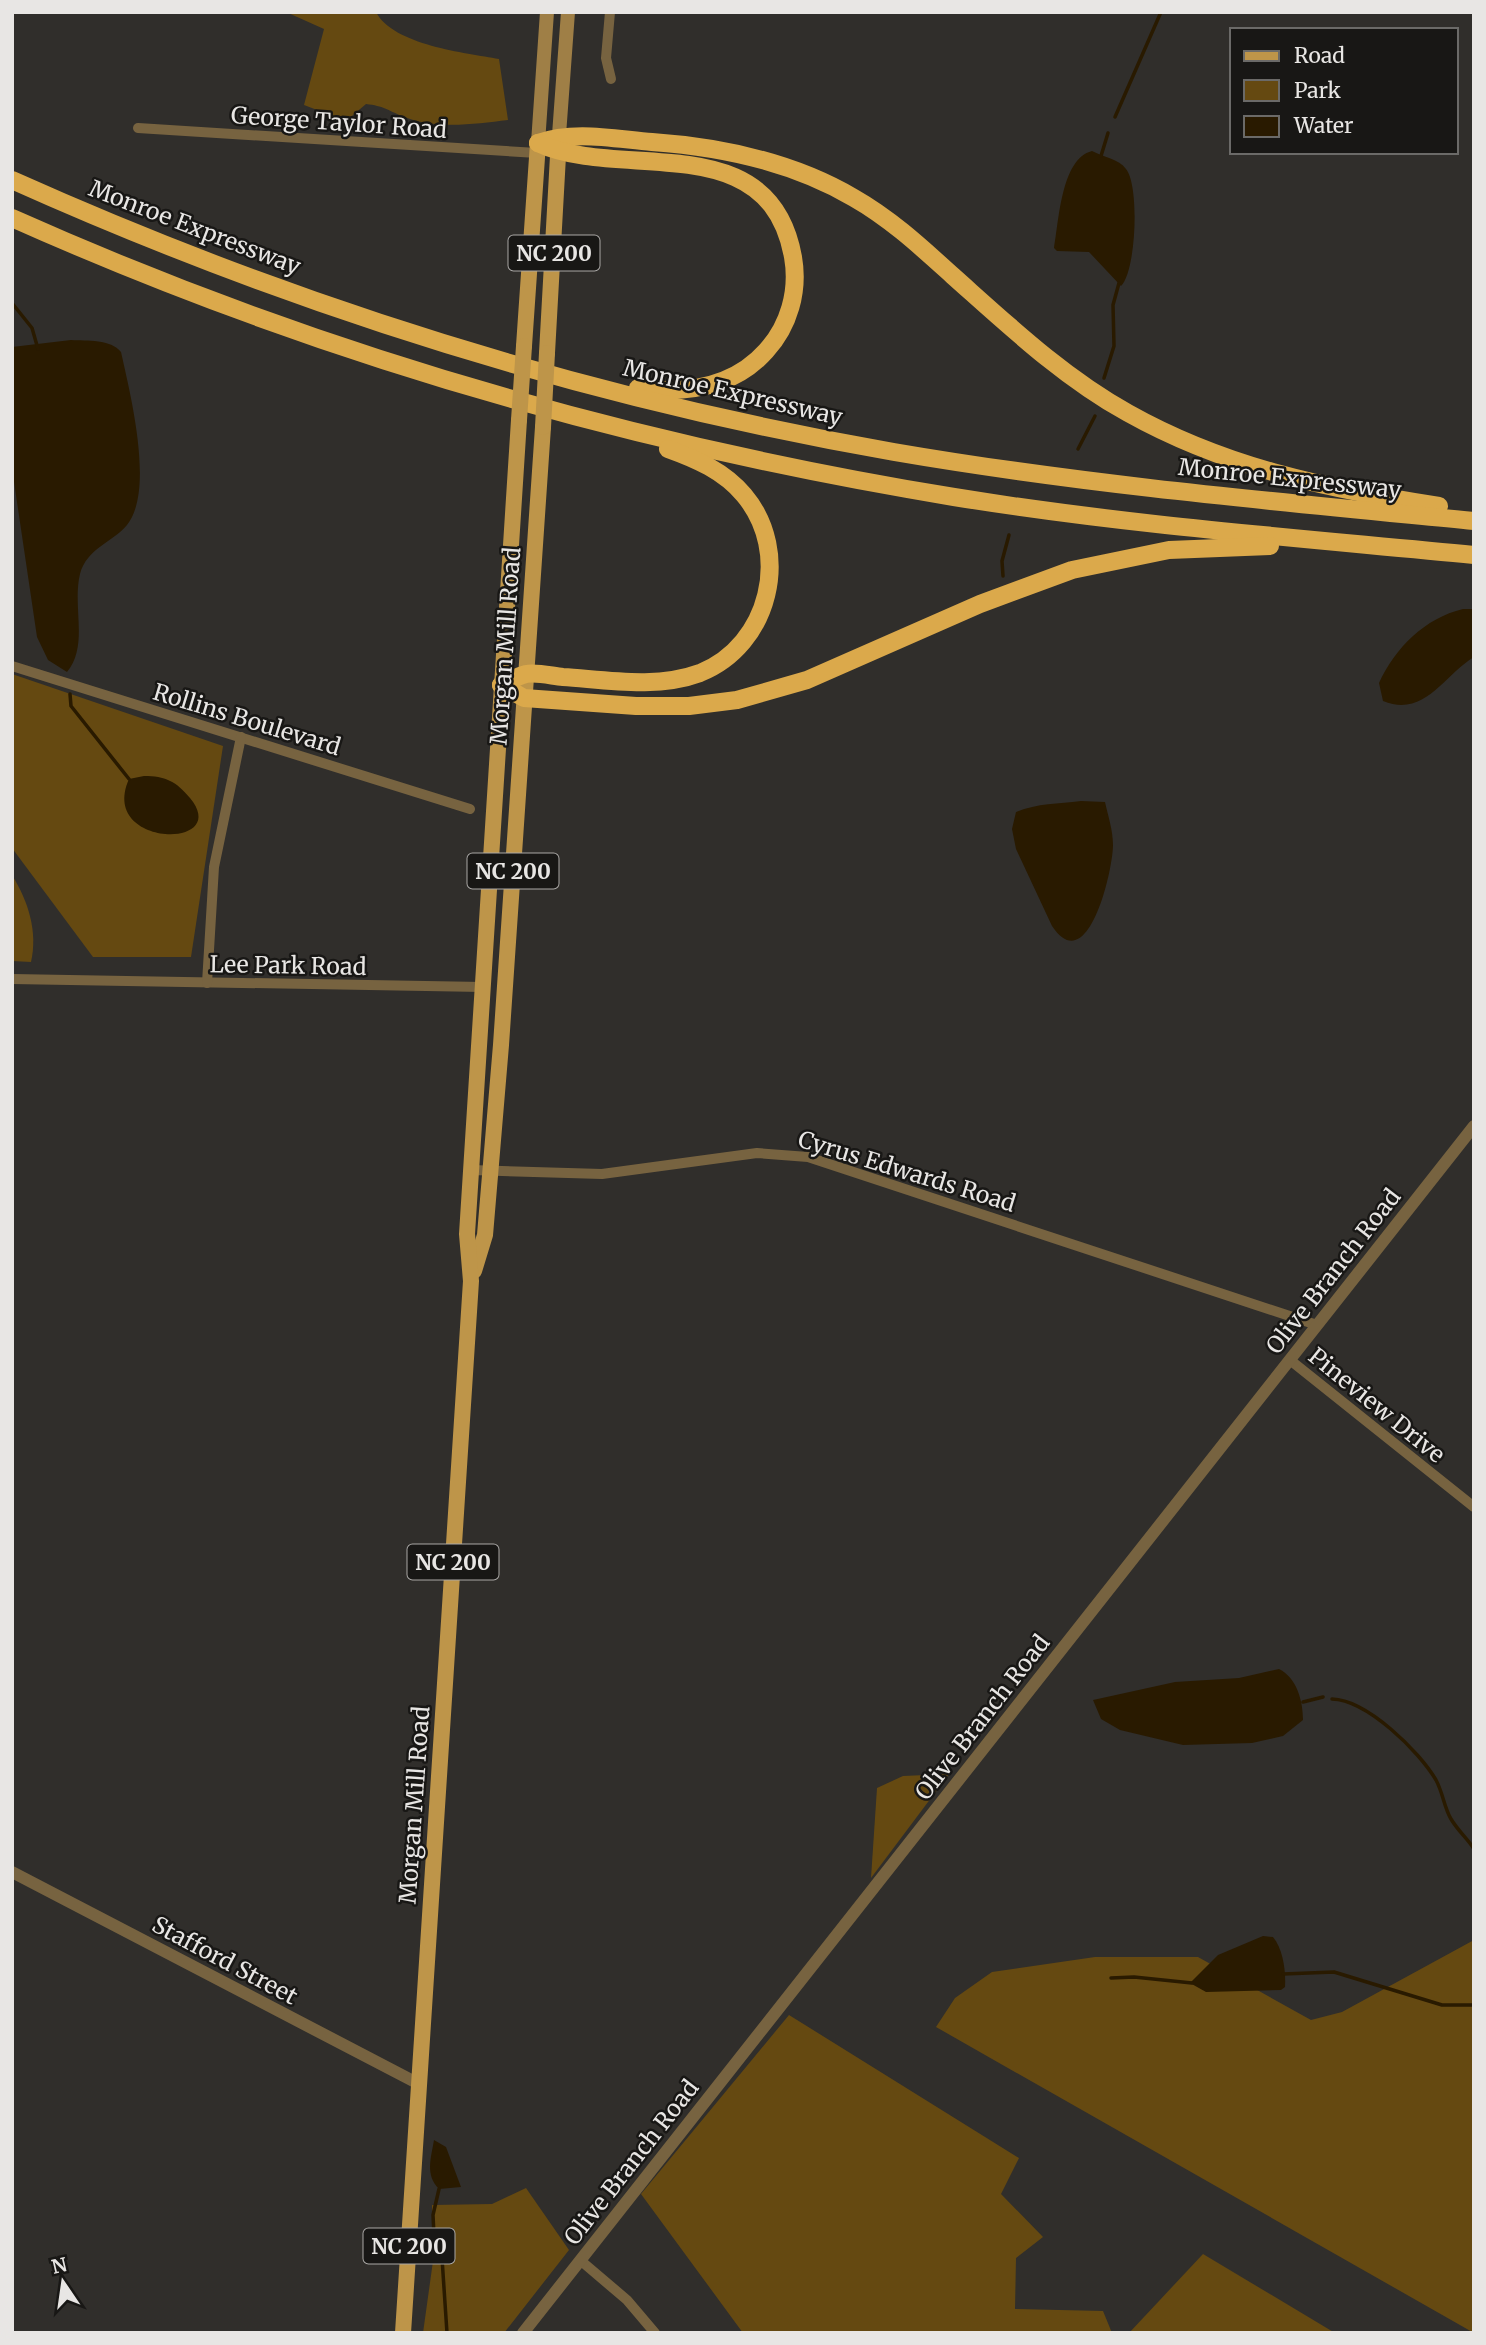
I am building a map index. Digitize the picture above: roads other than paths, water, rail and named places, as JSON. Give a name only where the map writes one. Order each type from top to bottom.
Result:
[{"type":"highway","points":[[537,148],[559,135],[715,148],[764,160],[810,176],[855,198],[886,219],[1066,372],[1160,430],[1227,460],[1298,481],[1474,512]]},
{"type":"highway","points":[[537,148],[561,154],[688,163],[737,179],[758,193],[775,213],[788,236],[795,271],[790,308],[781,330],[761,357],[731,378],[697,388],[672,390],[566,377]]},
{"type":"highway","name":"Monroe Expressway","points":[[12,180],[179,250],[317,301],[566,377],[769,427],[963,464],[1135,487],[1474,520]]},
{"type":"highway","points":[[12,218],[166,282],[306,334],[449,380],[592,421],[810,471],[958,498],[1106,519],[1474,555]]},
{"type":"highway","points":[[501,685],[526,674],[655,682],[696,674],[720,663],[740,645],[756,623],[767,596],[770,568],[764,529],[751,504],[735,486],[716,470],[692,458],[592,421]]},
{"type":"highway","points":[[501,685],[524,698],[663,706],[737,700],[807,680],[1001,595],[1096,564],[1194,548],[1389,547]]},
{"type":"main road","name":"Morgan Mill Road","points":[[404,2333],[471,1281],[467,1234],[547,12]]},
{"type":"main road","name":"Morgan Mill Road","points":[[471,1281],[485,1235],[548,353],[568,12]]},
{"type":"street","points":[[610,12],[607,58],[611,79]]},
{"type":"street","name":"George Taylor Road","points":[[138,128],[537,148]]},
{"type":"street","name":"Rollins Boulevard","points":[[12,666],[470,809]]},
{"type":"street","points":[[207,983],[214,867],[241,737]]},
{"type":"street","name":"Lee Park Road","points":[[12,979],[483,986]]},
{"type":"street","name":"Olive Branch Road","points":[[523,2333],[1474,1126]]},
{"type":"street","name":"Cyrus Edwards Road","points":[[471,1170],[602,1174],[757,1153],[808,1157],[1317,1325]]},
{"type":"street","name":"Pineview Drive","points":[[1290,1360],[1325,1385],[1474,1507]]},
{"type":"street","name":"Stafford Street","points":[[12,1871],[419,2084]]},
{"type":"street","points":[[580,2260],[627,2300],[654,2333]]},
{"type":"water","points":[[1092,151],[1119,163],[1130,178],[1135,210],[1133,247],[1126,278],[1121,286],[1089,252],[1057,251],[1054,248],[1063,192],[1068,178],[1082,156]]},
{"type":"water","points":[[71,340],[105,343],[121,352],[134,416],[140,466],[135,509],[127,525],[94,552],[83,565],[78,587],[79,638],[74,661],[67,672],[48,660],[37,637],[13,475],[12,347]]},
{"type":"water","points":[[1463,609],[1474,609],[1474,657],[1422,699],[1411,704],[1398,705],[1383,701],[1379,683],[1403,647],[1436,619]]},
{"type":"water","points":[[144,776],[170,781],[185,792],[198,815],[194,827],[181,833],[164,834],[146,829],[132,818],[124,802],[129,779]]},
{"type":"water","points":[[1081,801],[1105,802],[1113,845],[1109,876],[1096,915],[1087,931],[1077,940],[1065,939],[1052,926],[1016,849],[1012,829],[1016,812],[1040,805]]},
{"type":"water","points":[[1279,1669],[1295,1684],[1302,1705],[1303,1720],[1283,1736],[1252,1743],[1183,1745],[1120,1730],[1101,1719],[1093,1700],[1175,1682],[1239,1678]]},
{"type":"water","points":[[1263,1936],[1273,1937],[1281,1954],[1285,1987],[1281,1990],[1206,1992],[1190,1983],[1218,1955]]},
{"type":"water","points":[[434,2140],[446,2147],[461,2187],[439,2189],[435,2184],[430,2172]]},
{"type":"waterway","points":[[1115,117],[1161,12]]},
{"type":"waterway","points":[[1101,156],[1108,133]]},
{"type":"waterway","points":[[1104,378],[1114,346],[1113,305],[1119,283]]},
{"type":"waterway","points":[[12,303],[32,328],[38,349]]},
{"type":"waterway","points":[[1078,449],[1095,416]]},
{"type":"waterway","points":[[1003,576],[1002,561],[1009,535]]},
{"type":"waterway","points":[[70,694],[71,706],[129,779]]},
{"type":"waterway","points":[[1303,1702],[1323,1697]]},
{"type":"waterway","points":[[1332,1699],[1361,1708],[1376,1717],[1418,1755],[1436,1780],[1451,1819],[1474,1849]]},
{"type":"waterway","points":[[1283,1974],[1334,1972],[1442,2005],[1474,2005]]},
{"type":"waterway","points":[[1111,1978],[1134,1977],[1192,1983]]},
{"type":"waterway","points":[[439,2189],[433,2215],[434,2235],[442,2258],[447,2333]]}]
